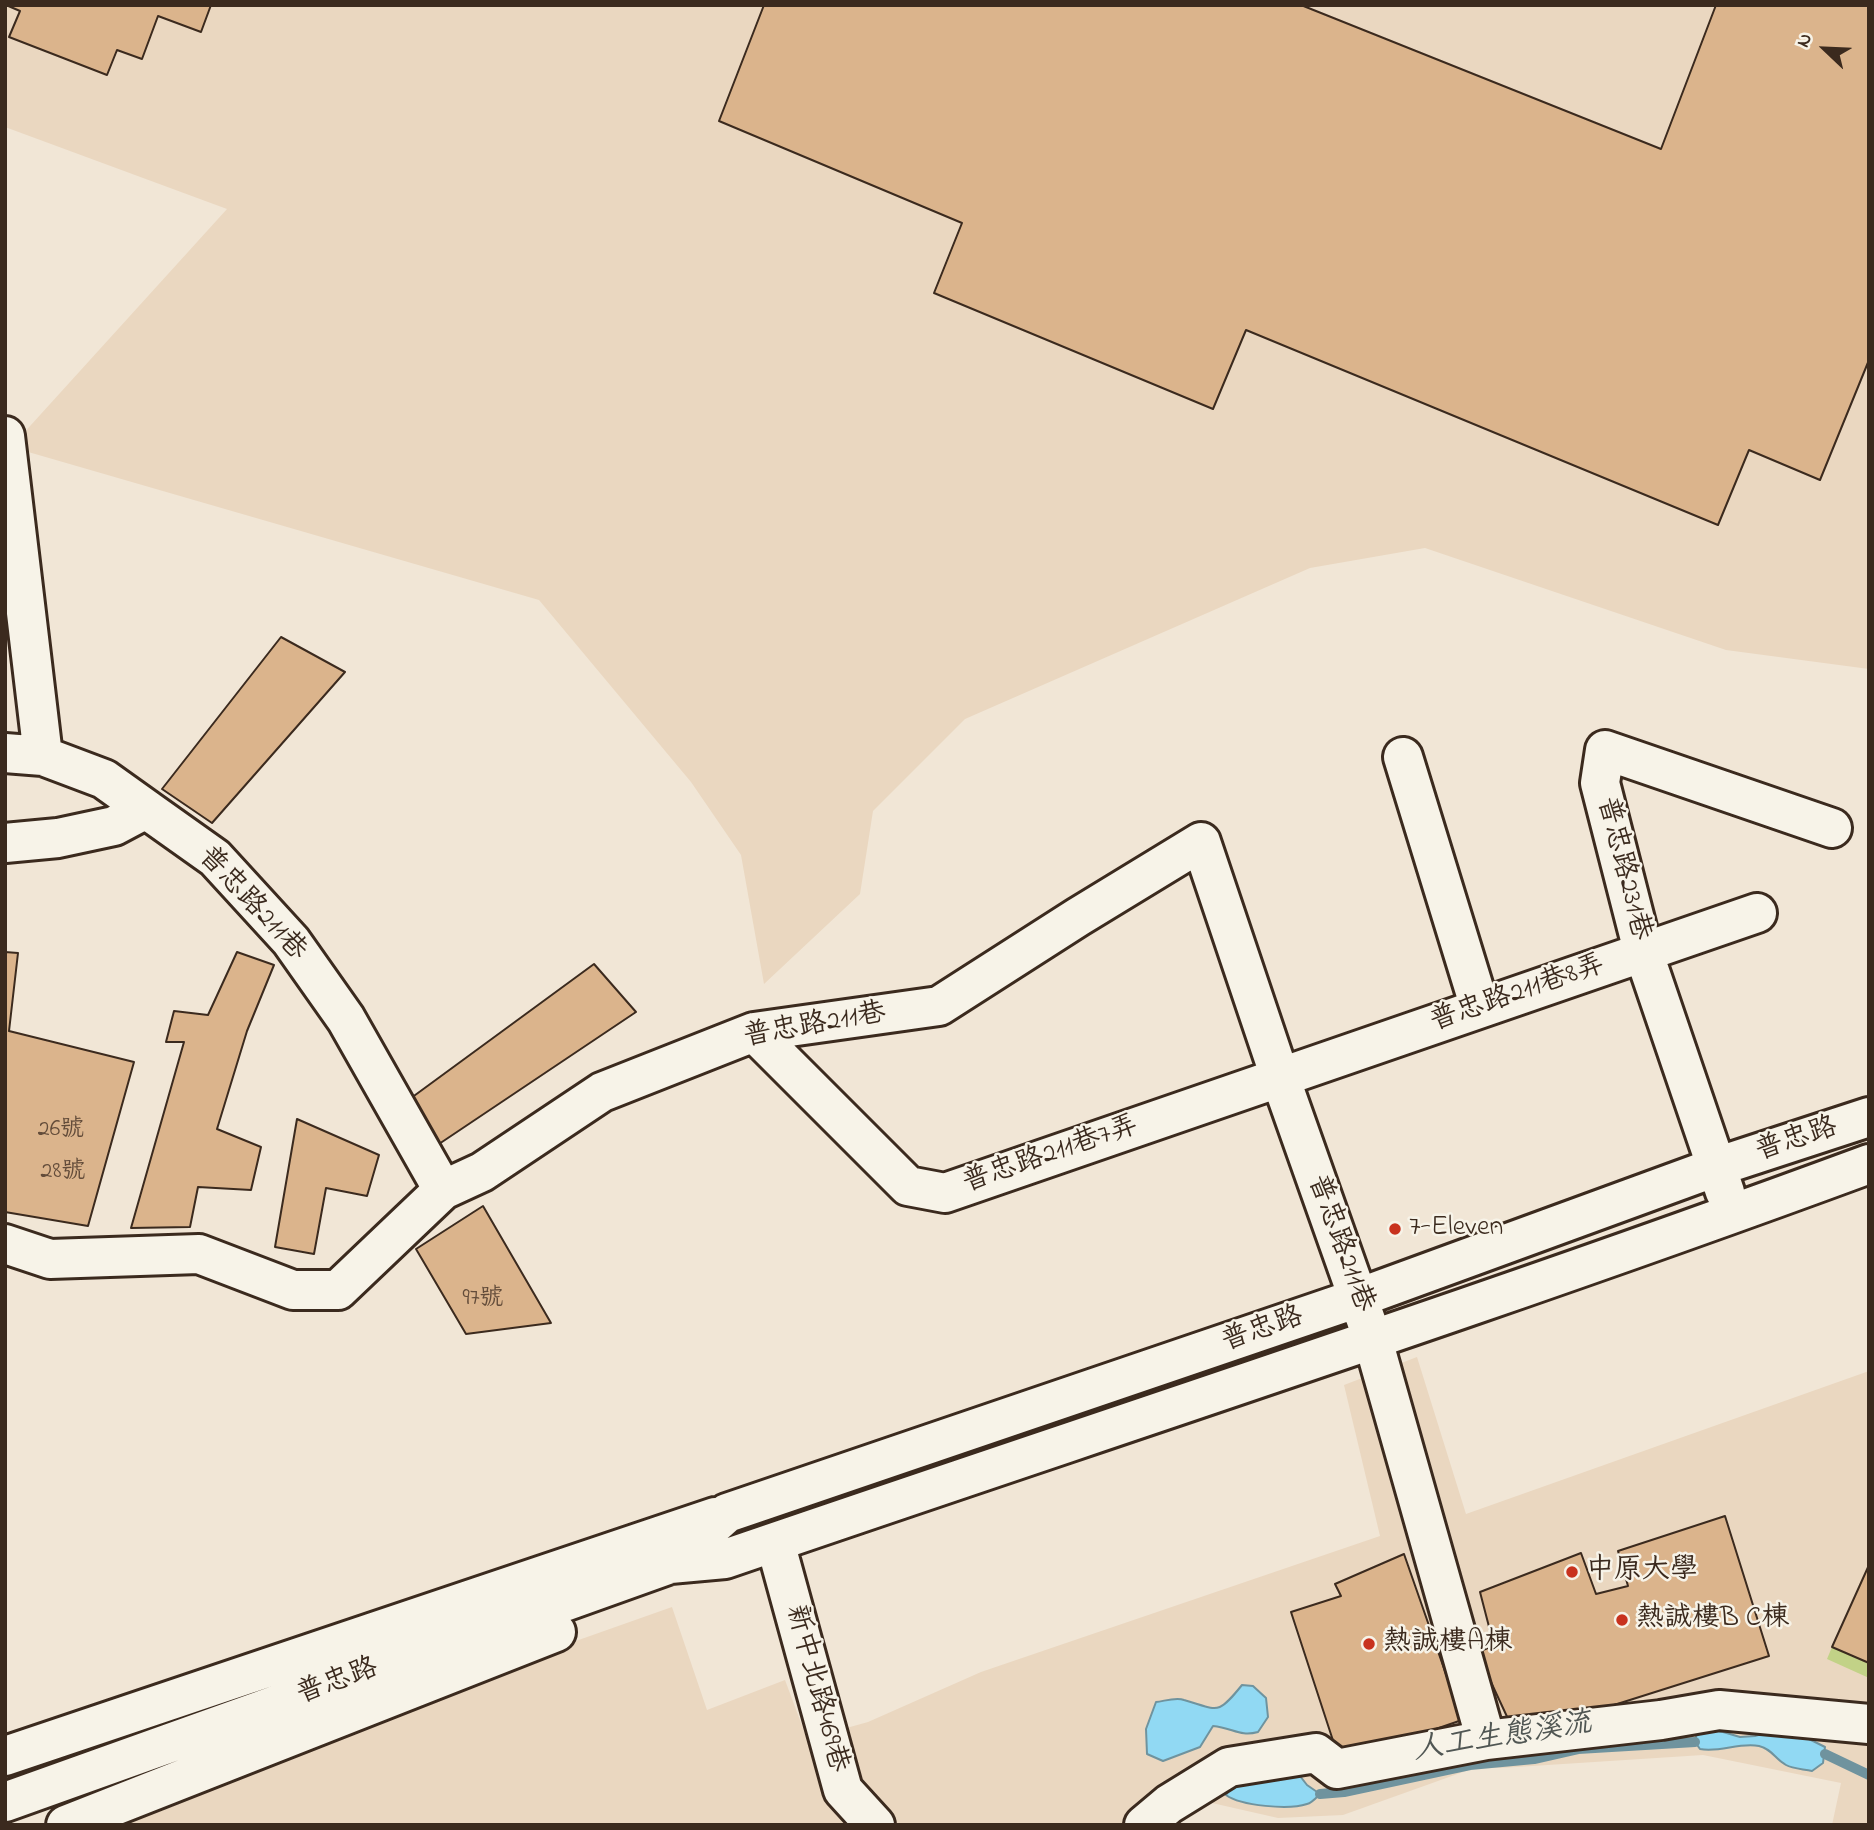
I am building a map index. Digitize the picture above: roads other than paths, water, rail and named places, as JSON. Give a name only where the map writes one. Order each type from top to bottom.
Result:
[{"type":"street","points":[[5,436],[43,756]]},
{"type":"street","name":"普忠路231巷","points":[[1732,1214],[1643,951],[1600,783],[1605,750],[1832,828]]},
{"type":"street","name":"普忠路211巷","points":[[5,753],[43,756],[104,779],[215,858],[291,941],[346,1019],[443,1190],[482,1172],[602,1092],[754,1032],[939,1006],[1201,842],[1373,1340],[1486,1740]]},
{"type":"street","points":[[1403,757],[1480,1008]]},
{"type":"street","points":[[5,843],[58,838],[114,827],[146,809]]},
{"type":"street","name":"普忠路211巷8弄","points":[[1280,1077],[1757,913]]},
{"type":"street","name":"普忠路211巷7弄","points":[[754,1032],[908,1186],[945,1193],[1280,1077]]},
{"type":"street","name":"普忠路","points":[[670,1564],[727,1513],[1358,1298],[1716,1167],[1869,1117]]},
{"type":"street","name":"普忠路","points":[[5,1802],[670,1564],[725,1559],[1373,1340],[1869,1164]]},
{"type":"street","points":[[5,1244],[50,1259],[199,1254],[293,1290],[338,1290],[443,1190]]},
{"type":"street","points":[[5,1756],[727,1513]]},
{"type":"street","name":"新中北路469巷","points":[[775,1542],[843,1790],[875,1825]]},
{"type":"street","points":[[66,1825],[674,1586],[725,1559]]},
{"type":"street","points":[[1144,1825],[1169,1804],[1229,1767],[1316,1753],[1336,1769],[1486,1740],[1661,1720],[1719,1710],[1869,1724]]},
{"type":"water","points":[[1242,1685],[1253,1686],[1266,1698],[1268,1717],[1258,1732],[1241,1733],[1213,1726],[1200,1747],[1163,1761],[1147,1754],[1146,1729],[1156,1702],[1181,1699],[1217,1708],[1227,1702]]},
{"type":"water","points":[[1713,1729],[1740,1737],[1775,1730],[1805,1737],[1825,1747],[1823,1763],[1812,1771],[1792,1767],[1782,1763],[1767,1749],[1752,1745],[1715,1750],[1700,1749],[1695,1742],[1697,1732]]},
{"type":"water","points":[[1285,1775],[1300,1776],[1320,1794],[1309,1803],[1289,1807],[1242,1802],[1226,1795],[1234,1784]]},
{"type":"waterway","name":"人工生態溪流","points":[[1320,1794],[1344,1792],[1470,1765],[1534,1759],[1578,1749],[1695,1742]]},
{"type":"waterway","name":"人工生態溪流","points":[[1825,1754],[1869,1775]]},
{"type":"place","name":"7-Eleven","points":[[1395,1229]]},
{"type":"place","name":"中原大學","points":[[1572,1572]]},
{"type":"place","name":"熱誠樓B C棟","points":[[1622,1620]]},
{"type":"place","name":"熱誠樓A棟","points":[[1369,1644]]}]
